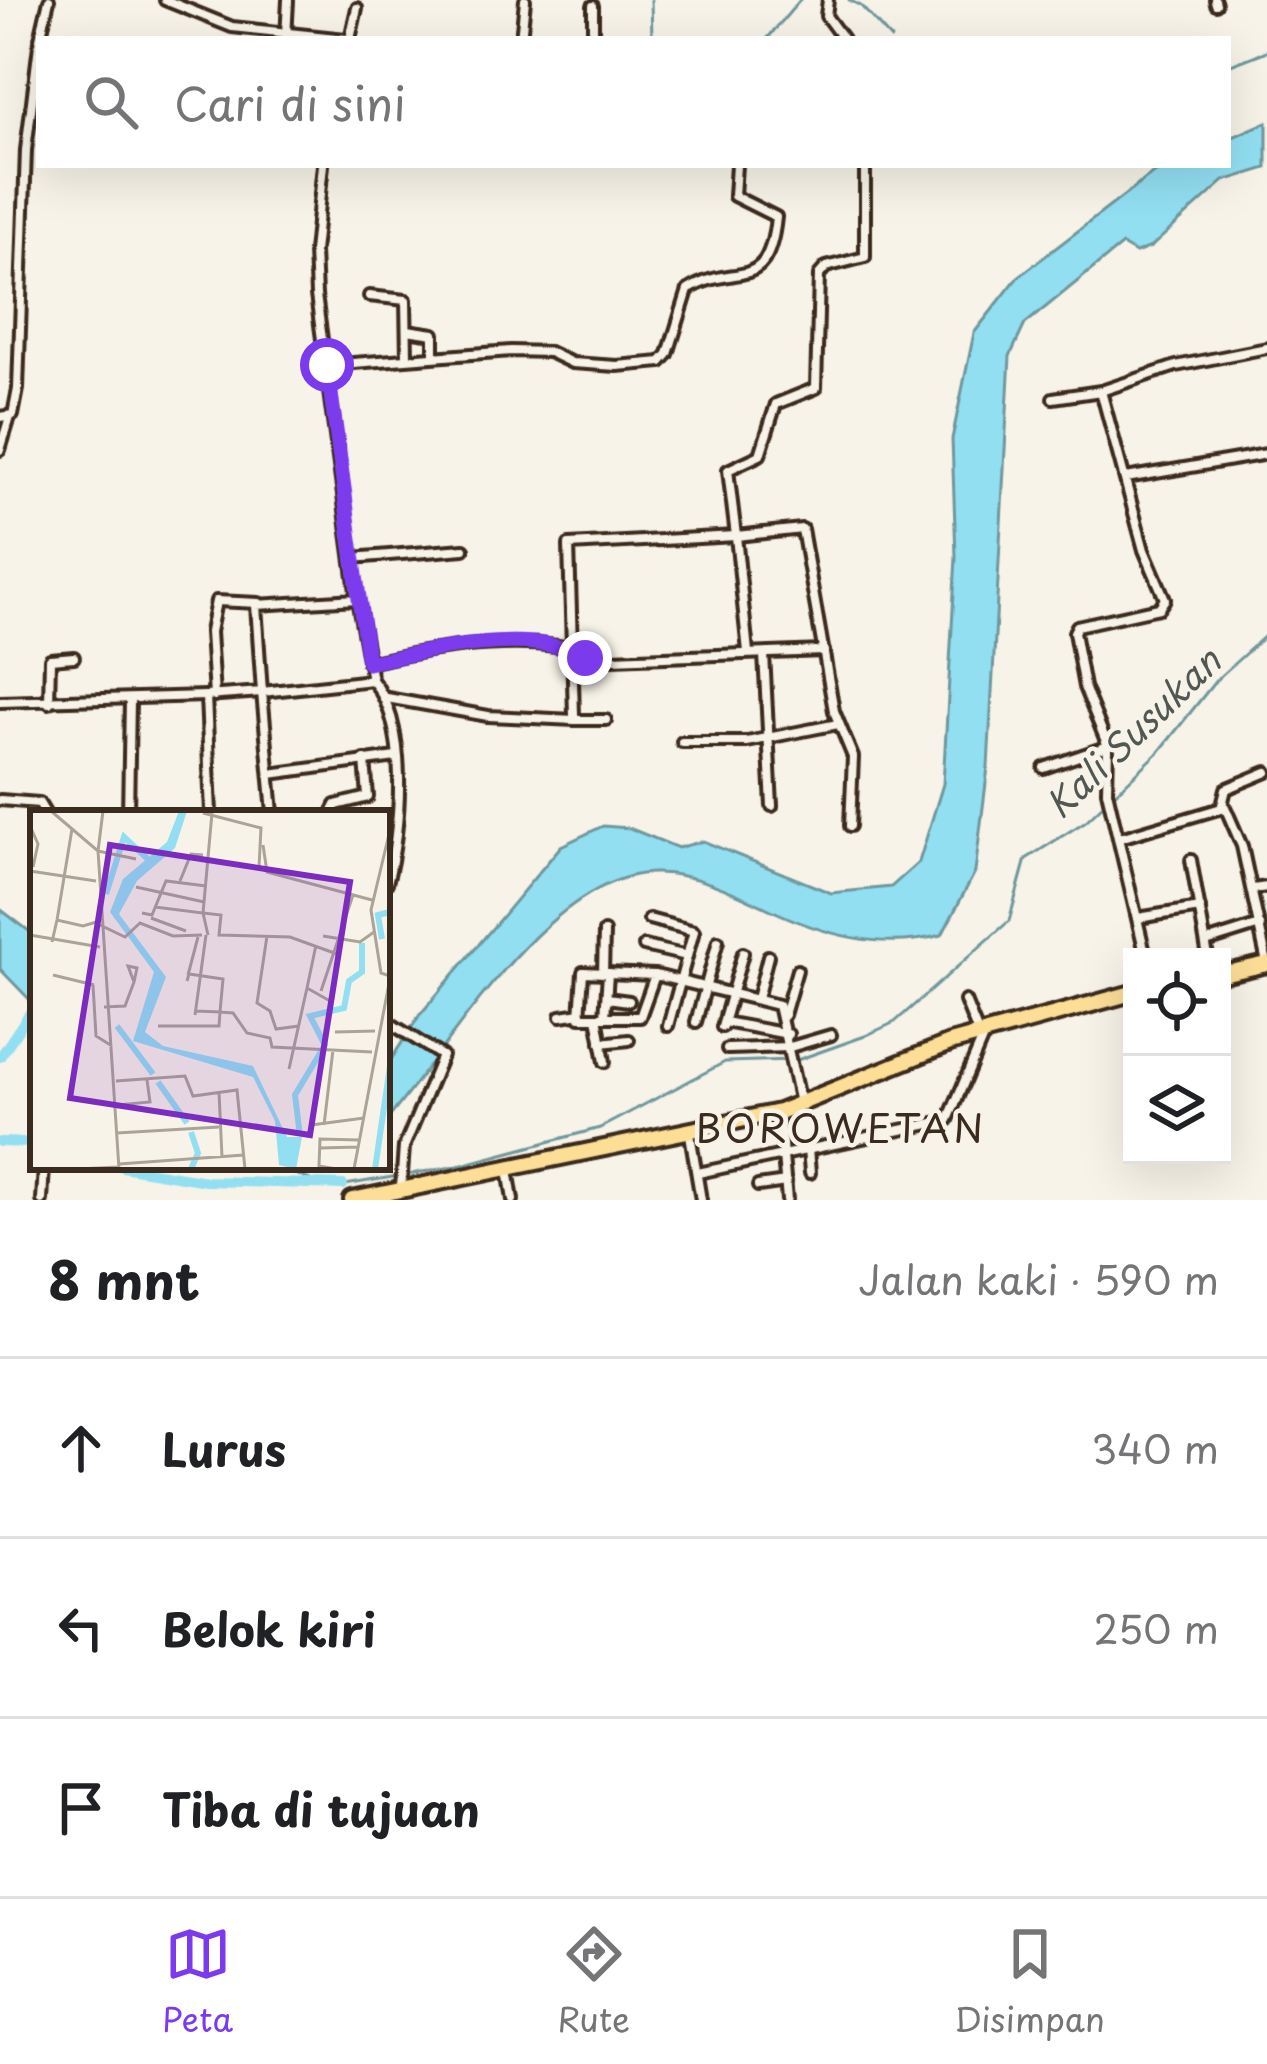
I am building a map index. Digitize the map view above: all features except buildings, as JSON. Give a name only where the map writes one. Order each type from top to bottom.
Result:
[{"type":"highway","points":[[1231,972],[1267,963]]},
{"type":"highway","points":[[352,1200],[381,1196],[400,1180],[508,1169],[779,1112],[981,1034],[1123,995]]},
{"type":"street","points":[[41,36],[49,0]]},
{"type":"street","points":[[165,0],[232,28],[286,36],[288,0]]},
{"type":"street","points":[[521,36],[525,0]]},
{"type":"street","points":[[827,4],[842,36]]},
{"type":"street","points":[[592,36],[593,6]]},
{"type":"street","points":[[349,36],[357,8]]},
{"type":"street","points":[[0,450],[5,417],[18,389],[26,151],[36,73]]},
{"type":"street","points":[[323,168],[314,269],[357,599],[372,680],[386,698],[396,757],[398,823],[390,867]]},
{"type":"street","points":[[327,365],[549,352],[572,363],[661,362],[688,290],[750,274],[771,250],[776,217],[735,196],[736,168]]},
{"type":"street","points":[[748,652],[729,466],[760,455],[776,404],[816,388],[820,272],[861,260],[866,254],[865,168]]},
{"type":"street","points":[[369,296],[406,300],[406,358]]},
{"type":"street","points":[[407,330],[433,333],[434,356]]},
{"type":"street","points":[[1053,398],[1101,391],[1176,366],[1267,348]]},
{"type":"street","points":[[1101,391],[1144,550],[1165,599],[1159,608],[1074,630],[1084,687],[1108,746],[1107,791],[1144,948]]},
{"type":"street","points":[[1126,478],[1267,454]]},
{"type":"street","points":[[575,720],[569,545],[736,536],[801,527],[838,724],[853,757],[850,826]]},
{"type":"street","points":[[352,558],[464,549]]},
{"type":"street","points":[[211,810],[210,632],[216,601],[357,599]]},
{"type":"street","points":[[259,603],[273,810]]},
{"type":"street","points":[[368,663],[452,646],[573,649],[585,658],[824,651]]},
{"type":"street","points":[[764,654],[772,806]]},
{"type":"street","points":[[49,703],[50,659],[74,657]]},
{"type":"street","points":[[0,702],[130,701],[372,680]]},
{"type":"street","points":[[386,698],[488,716],[606,720]]},
{"type":"street","points":[[128,810],[130,701]]},
{"type":"street","points":[[682,742],[767,739],[838,724]]},
{"type":"street","points":[[1044,768],[1108,746]]},
{"type":"street","points":[[270,774],[396,757]]},
{"type":"street","points":[[334,810],[336,805],[368,797],[365,760]]},
{"type":"street","points":[[1267,772],[1226,789],[1222,805],[1241,842],[1267,963]]},
{"type":"street","points":[[0,800],[39,803],[43,810]]},
{"type":"street","points":[[1120,838],[1222,805]]},
{"type":"street","points":[[1191,860],[1207,948]]},
{"type":"street","points":[[1253,890],[1267,887]]},
{"type":"street","points":[[1138,918],[1200,908]]},
{"type":"street","points":[[649,919],[694,931],[668,1026]]},
{"type":"street","points":[[1206,942],[1260,925]]},
{"type":"street","points":[[604,932],[606,998],[601,1042],[605,1062]]},
{"type":"street","points":[[696,1022],[718,940]]},
{"type":"street","points":[[644,946],[687,956]]},
{"type":"street","points":[[742,953],[723,1024],[788,1034]]},
{"type":"street","points":[[758,999],[768,956]]},
{"type":"street","points":[[784,1016],[797,970]]},
{"type":"street","points":[[581,1013],[583,972],[655,975],[778,1005],[801,1104]]},
{"type":"street","points":[[561,1016],[640,1016],[655,975]]},
{"type":"street","points":[[606,998],[629,1001]]},
{"type":"street","points":[[698,1173],[951,1118],[981,1034],[965,1001]]},
{"type":"street","points":[[390,1019],[442,1057],[424,1090],[400,1180]]},
{"type":"street","points":[[728,1049],[792,1056],[830,1035]]},
{"type":"street","points":[[601,1042],[629,1040]]},
{"type":"street","points":[[779,1112],[787,1200]]},
{"type":"street","points":[[690,1134],[701,1200]]},
{"type":"street","points":[[808,1149],[810,1173]]},
{"type":"street","points":[[508,1169],[513,1200]]},
{"type":"street","points":[[42,1200],[44,1170]]},
{"type":"street","points":[[758,1186],[786,1182]]},
{"type":"water","points":[[1267,122],[1267,168],[1224,181],[1151,247],[1136,253],[1122,245],[1025,324],[1010,356],[988,767],[975,872],[942,935],[897,941],[853,938],[809,926],[698,879],[654,873],[615,881],[576,902],[539,933],[471,1010],[390,1116],[390,1061],[419,1016],[561,846],[603,826],[629,828],[678,848],[703,841],[831,893],[891,887],[919,862],[943,784],[956,557],[952,439],[974,333],[1018,277],[1152,174],[1165,168],[1231,168],[1231,138]]},
{"type":"water","points":[[0,909],[30,932],[30,1000],[0,969]]},
{"type":"waterway","points":[[651,0],[652,36]]},
{"type":"waterway","points":[[770,36],[800,0]]},
{"type":"waterway","points":[[849,0],[861,6],[888,36]]},
{"type":"waterway","points":[[1231,65],[1267,51]]},
{"type":"waterway","name":"Kali Susukan","points":[[286,1170],[317,1183],[345,1185],[458,1166],[600,1128],[725,1062],[797,1060],[895,1022],[1009,921],[1026,859],[1086,821],[1159,752],[1217,679],[1267,634]]},
{"type":"waterway","points":[[0,1057],[30,1012]]},
{"type":"waterway","points":[[0,1142],[30,1143]]},
{"type":"waterway","points":[[140,1170],[206,1181],[343,1185]]},
{"type":"district","name":"BOROWETAN","points":[[841,1126]]},
{"type":"route","points":[[327,365],[368,663],[452,646],[559,646],[585,658]]}]
